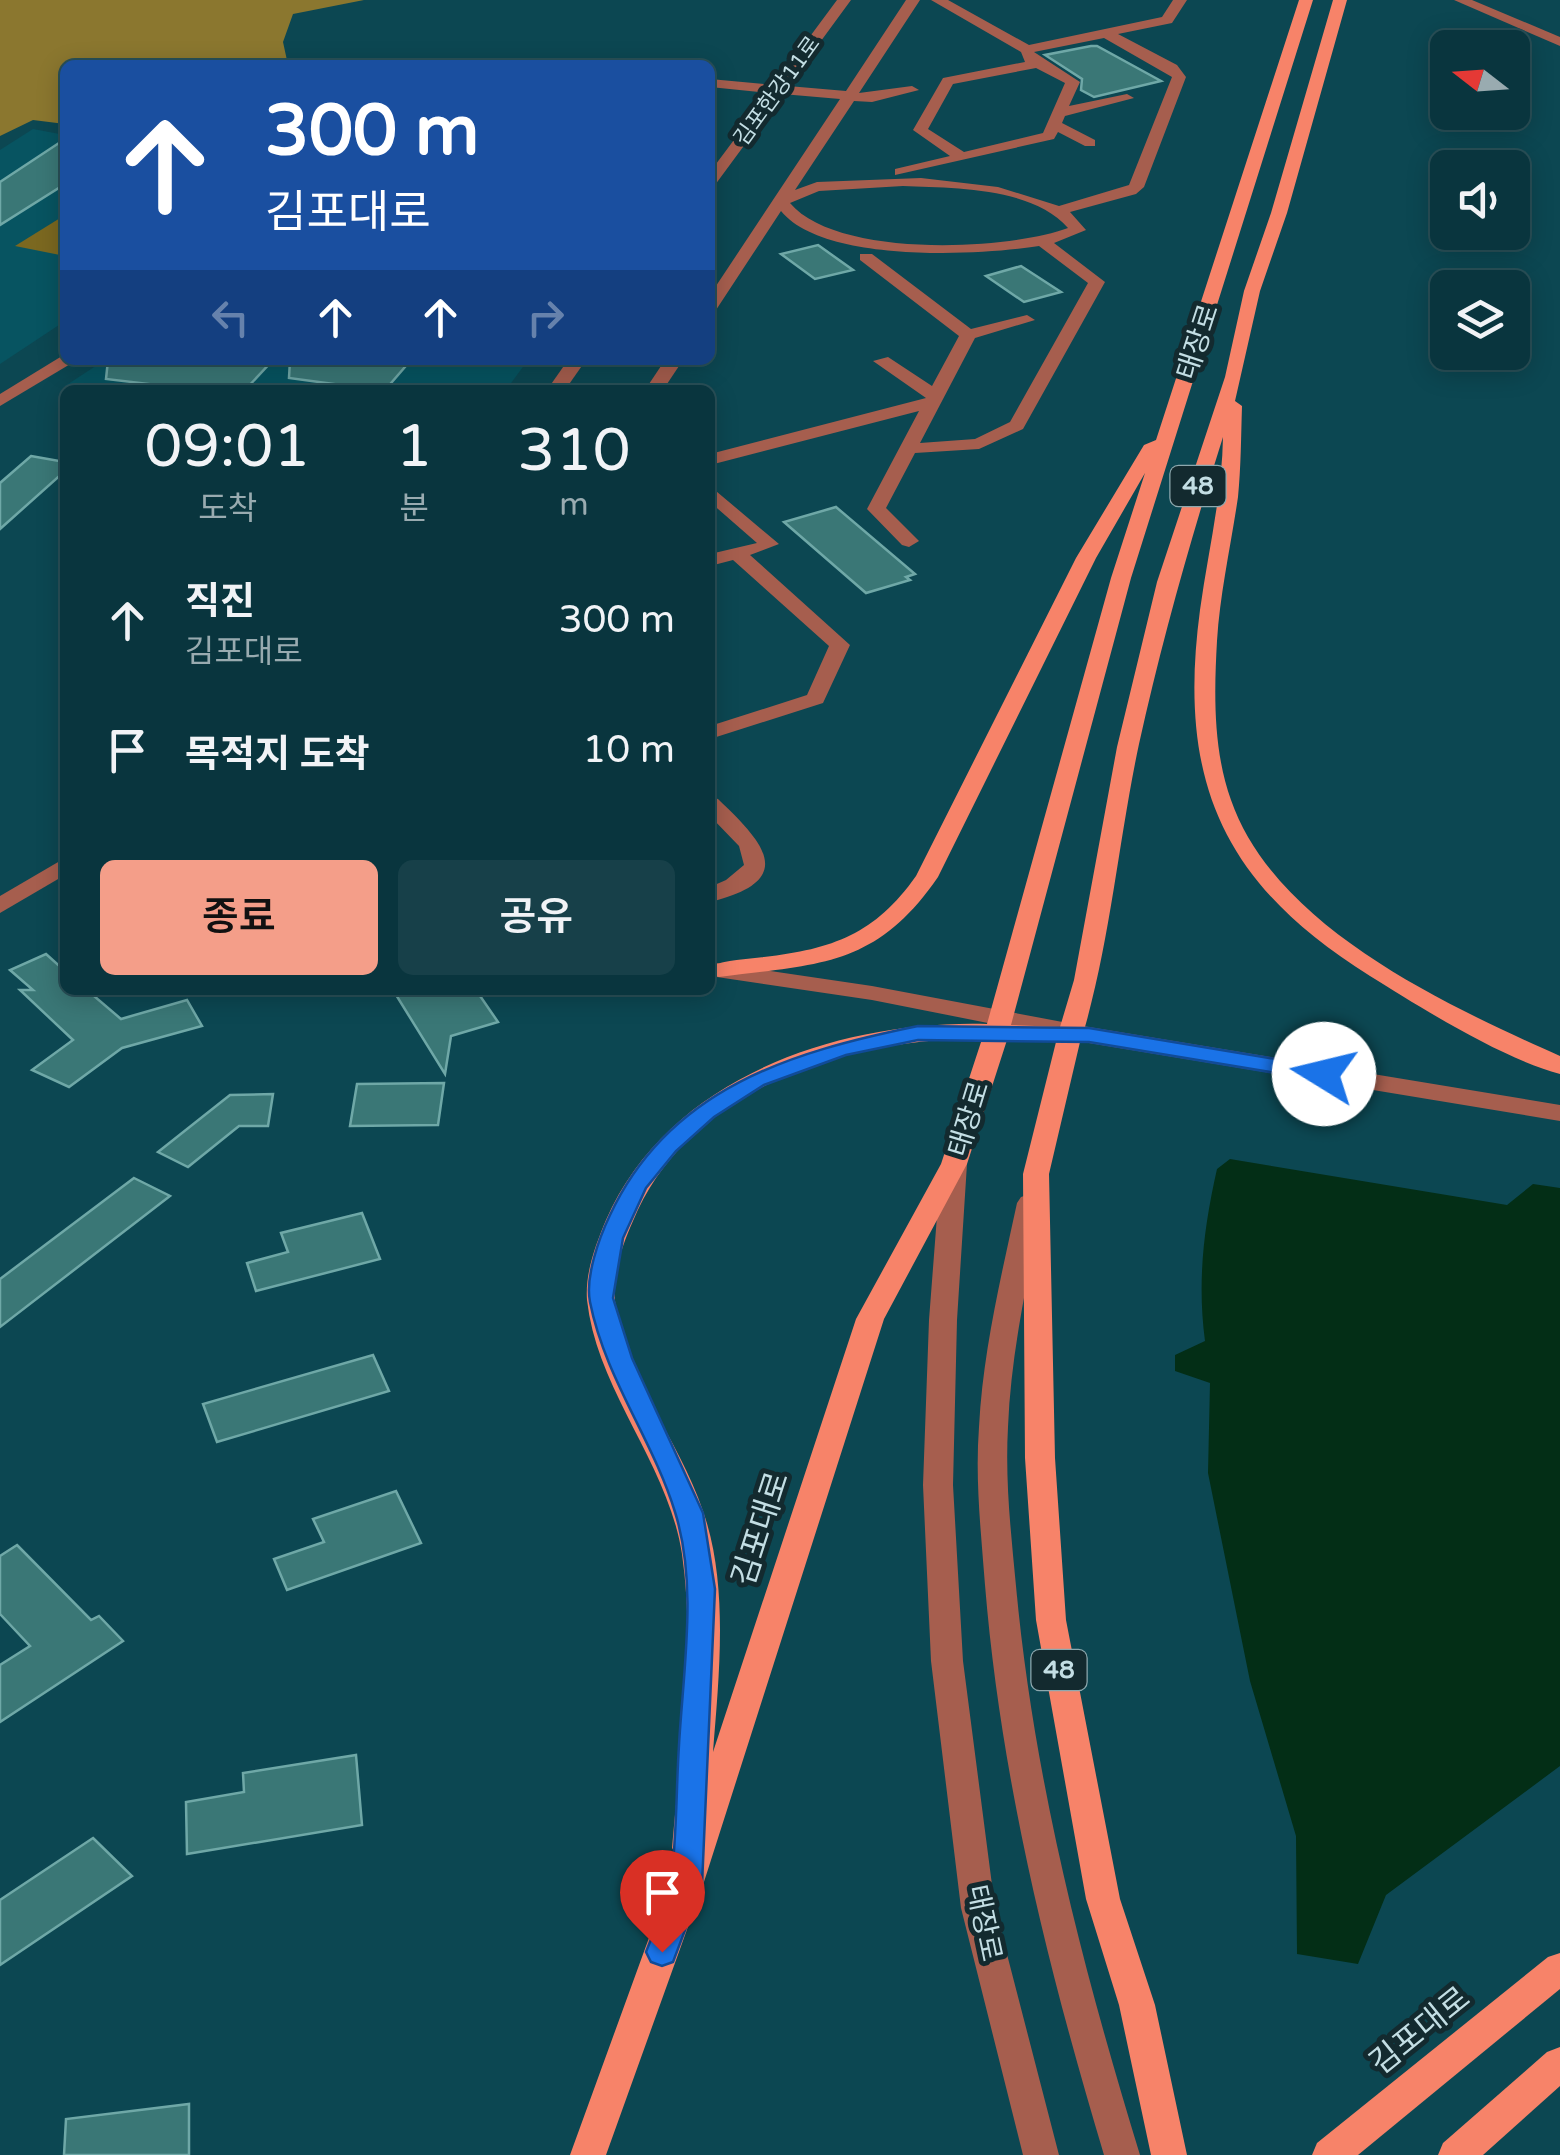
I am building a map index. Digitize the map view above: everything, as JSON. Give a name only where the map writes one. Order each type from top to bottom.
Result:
[{"type":"main road","name":"태장로","points":[[954,1164],[1017,970],[1120,578],[1306,0]]},
{"type":"main road","name":"태장로","points":[[1036,1174],[1054,1092],[1086,980],[1128,747],[1167,582],[1234,377],[1252,291],[1279,213],[1340,0]]},
{"type":"main road","points":[[1234,377],[1231,473],[1206,660],[1208,738],[1220,802],[1242,849],[1267,881],[1302,913],[1379,970],[1466,1024],[1560,1066]]},
{"type":"main road","points":[[715,970],[828,954],[866,938],[898,914],[927,877],[1086,558],[1179,402]]},
{"type":"main road","points":[[686,1885],[701,1589],[689,1513],[619,1358],[601,1298],[611,1238],[636,1185],[668,1145],[706,1112],[756,1080],[815,1056],[918,1033],[1089,1035]]},
{"type":"main road","name":"김포대로","points":[[588,2155],[686,1885],[870,1320],[954,1164]]},
{"type":"main road","name":"48","points":[[1036,1174],[1040,1458],[1051,1620],[1103,1899],[1137,2005],[1169,2155]]},
{"type":"main road","name":"김포대로","points":[[1330,2155],[1560,1968]]},
{"type":"main road","points":[[1456,2155],[1560,2063]]},
{"type":"street","name":"김포한강11로","points":[[715,175],[836,0]]},
{"type":"street","name":"김포한강11로","points":[[715,164],[844,0]]},
{"type":"street","points":[[715,300],[913,0]]},
{"type":"street","points":[[900,172],[1048,136],[1073,82],[938,0]]},
{"type":"street","points":[[1026,50],[1167,20],[1180,0]]},
{"type":"street","points":[[1461,0],[1560,42]]},
{"type":"street","points":[[1058,211],[1131,192],[1136,187],[1179,77],[1172,68],[1104,33]]},
{"type":"street","points":[[962,156],[920,130],[948,81],[1039,63]]},
{"type":"street","points":[[715,83],[872,98],[912,90]]},
{"type":"street","points":[[1056,119],[1127,98]]},
{"type":"street","points":[[1056,119],[1090,143]]},
{"type":"street","points":[[903,181],[971,188],[1058,211],[1074,221],[1078,230],[1045,244],[946,251],[858,240],[793,218],[784,211],[781,201],[816,188],[903,181]]},
{"type":"street","points":[[908,447],[944,451],[1007,432],[1016,425],[1097,282],[1045,244]]},
{"type":"street","points":[[866,257],[968,335]]},
{"type":"street","points":[[908,541],[876,509],[933,399],[968,335],[1027,320]]},
{"type":"street","points":[[882,361],[933,399]]},
{"type":"street","points":[[0,402],[60,365]]},
{"type":"street","points":[[715,459],[933,399]]},
{"type":"street","points":[[715,496],[769,544],[715,559]]},
{"type":"street","points":[[715,732],[816,699],[840,645],[738,553]]},
{"type":"street","points":[[715,809],[750,843],[756,857],[754,873],[743,884],[715,893]]},
{"type":"street","points":[[0,906],[60,868]]},
{"type":"street","points":[[0,916],[60,879]]},
{"type":"street","points":[[715,970],[872,992],[1089,1035],[1560,1113]]},
{"type":"street","name":"태장로","points":[[954,1164],[942,1320],[938,1485],[948,1661],[978,1908],[1041,2155]]},
{"type":"street","name":"태장로","points":[[1036,1174],[1007,1313],[992,1457],[1002,1620],[1022,1765],[1092,2062],[1122,2155]]},
{"type":"shaded area","points":[[0,0],[364,0],[293,14],[283,42],[287,60],[60,60],[60,123],[33,120],[0,136]]},
{"type":"shaded area","points":[[33,129],[60,134],[60,324],[0,364],[0,150]]},
{"type":"shaded area","points":[[60,218],[60,255],[15,246]]},
{"type":"shaded area","points":[[97,365],[524,365],[510,385],[67,385]]},
{"type":"shaded area","points":[[1230,1159],[1507,1205],[1533,1184],[1560,1188],[1560,1766],[1386,1895],[1358,1964],[1297,1954],[1296,1836],[1250,1681],[1208,1473],[1210,1383],[1175,1371],[1175,1355],[1205,1341],[1205,1233],[1217,1169]]},
{"type":"building","points":[[1091,46],[1161,81],[1094,97],[1081,90],[1082,79],[1045,55]]},
{"type":"building","points":[[60,142],[60,187],[0,225],[0,182]]},
{"type":"building","points":[[818,245],[853,270],[815,279],[781,254]]},
{"type":"building","points":[[1021,266],[1061,292],[1024,302],[986,276]]},
{"type":"building","points":[[107,365],[268,365],[250,385],[157,385],[106,379]]},
{"type":"building","points":[[290,365],[407,365],[389,385],[341,385],[289,378]]},
{"type":"building","points":[[31,456],[60,461],[60,475],[0,529],[0,483]]},
{"type":"building","points":[[836,507],[915,574],[906,577],[910,580],[866,593],[784,522]]},
{"type":"building","points":[[46,954],[60,967],[60,995],[93,995],[121,1019],[187,1000],[202,1026],[122,1048],[69,1087],[32,1070],[73,1040],[20,990],[33,990],[10,970]]},
{"type":"building","points":[[396,995],[479,995],[498,1022],[451,1036],[445,1074]]},
{"type":"building","points":[[444,1083],[438,1125],[350,1126],[357,1084]]},
{"type":"building","points":[[273,1094],[268,1126],[239,1126],[188,1167],[158,1152],[230,1095]]},
{"type":"building","points":[[134,1178],[170,1196],[0,1327],[0,1279]]},
{"type":"building","points":[[362,1213],[380,1259],[256,1291],[247,1263],[288,1252],[281,1233]]},
{"type":"building","points":[[373,1355],[389,1391],[217,1442],[203,1404]]},
{"type":"building","points":[[396,1491],[421,1543],[287,1590],[274,1559],[324,1542],[313,1519]]},
{"type":"building","points":[[17,1545],[91,1620],[99,1616],[123,1641],[0,1722],[0,1665],[30,1646],[0,1614],[0,1556]]},
{"type":"building","points":[[356,1755],[362,1825],[187,1854],[186,1802],[244,1792],[243,1773]]},
{"type":"building","points":[[93,1838],[132,1876],[0,1965],[0,1900]]},
{"type":"building","points":[[189,2104],[189,2155],[64,2155],[66,2119]]},
{"type":"route","points":[[662,1952],[686,1885],[700,1669],[701,1589],[689,1513],[619,1358],[601,1298],[611,1238],[636,1185],[668,1145],[706,1112],[756,1080],[815,1056],[918,1033],[1089,1035],[1324,1074]]}]
